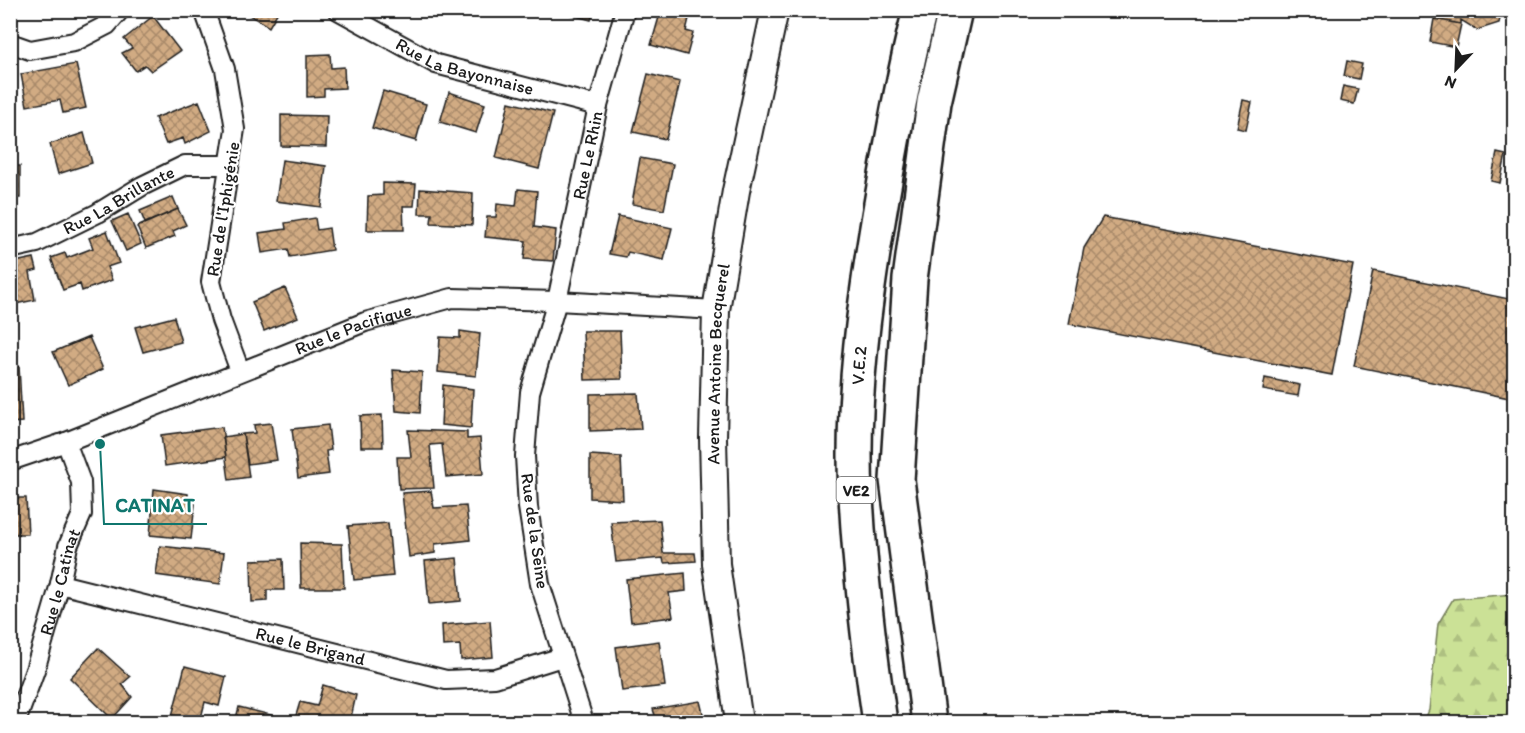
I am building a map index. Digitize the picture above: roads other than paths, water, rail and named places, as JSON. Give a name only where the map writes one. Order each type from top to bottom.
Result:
[{"type":"highway","name":"V.E.2","points":[[880,723],[869,649],[856,495],[857,400],[864,315],[872,257],[903,74],[920,10]]},
{"type":"highway","name":"VE2","points":[[929,723],[897,480],[910,279],[934,102],[955,10]]},
{"type":"street","points":[[10,43],[30,50],[74,42],[107,25],[120,10]]},
{"type":"street","name":"Rue de l'Iphigénie","points":[[204,10],[225,69],[235,129],[211,282],[221,320],[240,371]]},
{"type":"street","name":"Rue La Bayonnaise","points":[[338,10],[436,64],[598,106]]},
{"type":"street","name":"Rue Le Rhin","points":[[557,301],[598,106],[625,10]]},
{"type":"street","name":"Avenue Antoine Becquerel","points":[[739,723],[716,564],[713,438],[716,310],[736,191],[775,10]]},
{"type":"street","name":"Rue La Brillante","points":[[10,249],[37,243],[98,213],[142,186],[185,165],[228,165]]},
{"type":"street","name":"Rue le Pacifique","points":[[10,462],[66,442],[365,322],[452,298],[716,310]]},
{"type":"street","name":"Rue de la Seine","points":[[557,301],[530,392],[525,456],[528,507],[540,584],[584,723]]},
{"type":"street","name":"Rue le Catinat","points":[[16,723],[35,670],[60,584],[68,546],[82,514],[81,482],[66,442]]},
{"type":"street","name":"Rue le Brigand","points":[[60,584],[446,680],[495,678],[562,657]]},
{"type":"place","name":"CATINAT","points":[[100,444]]}]
